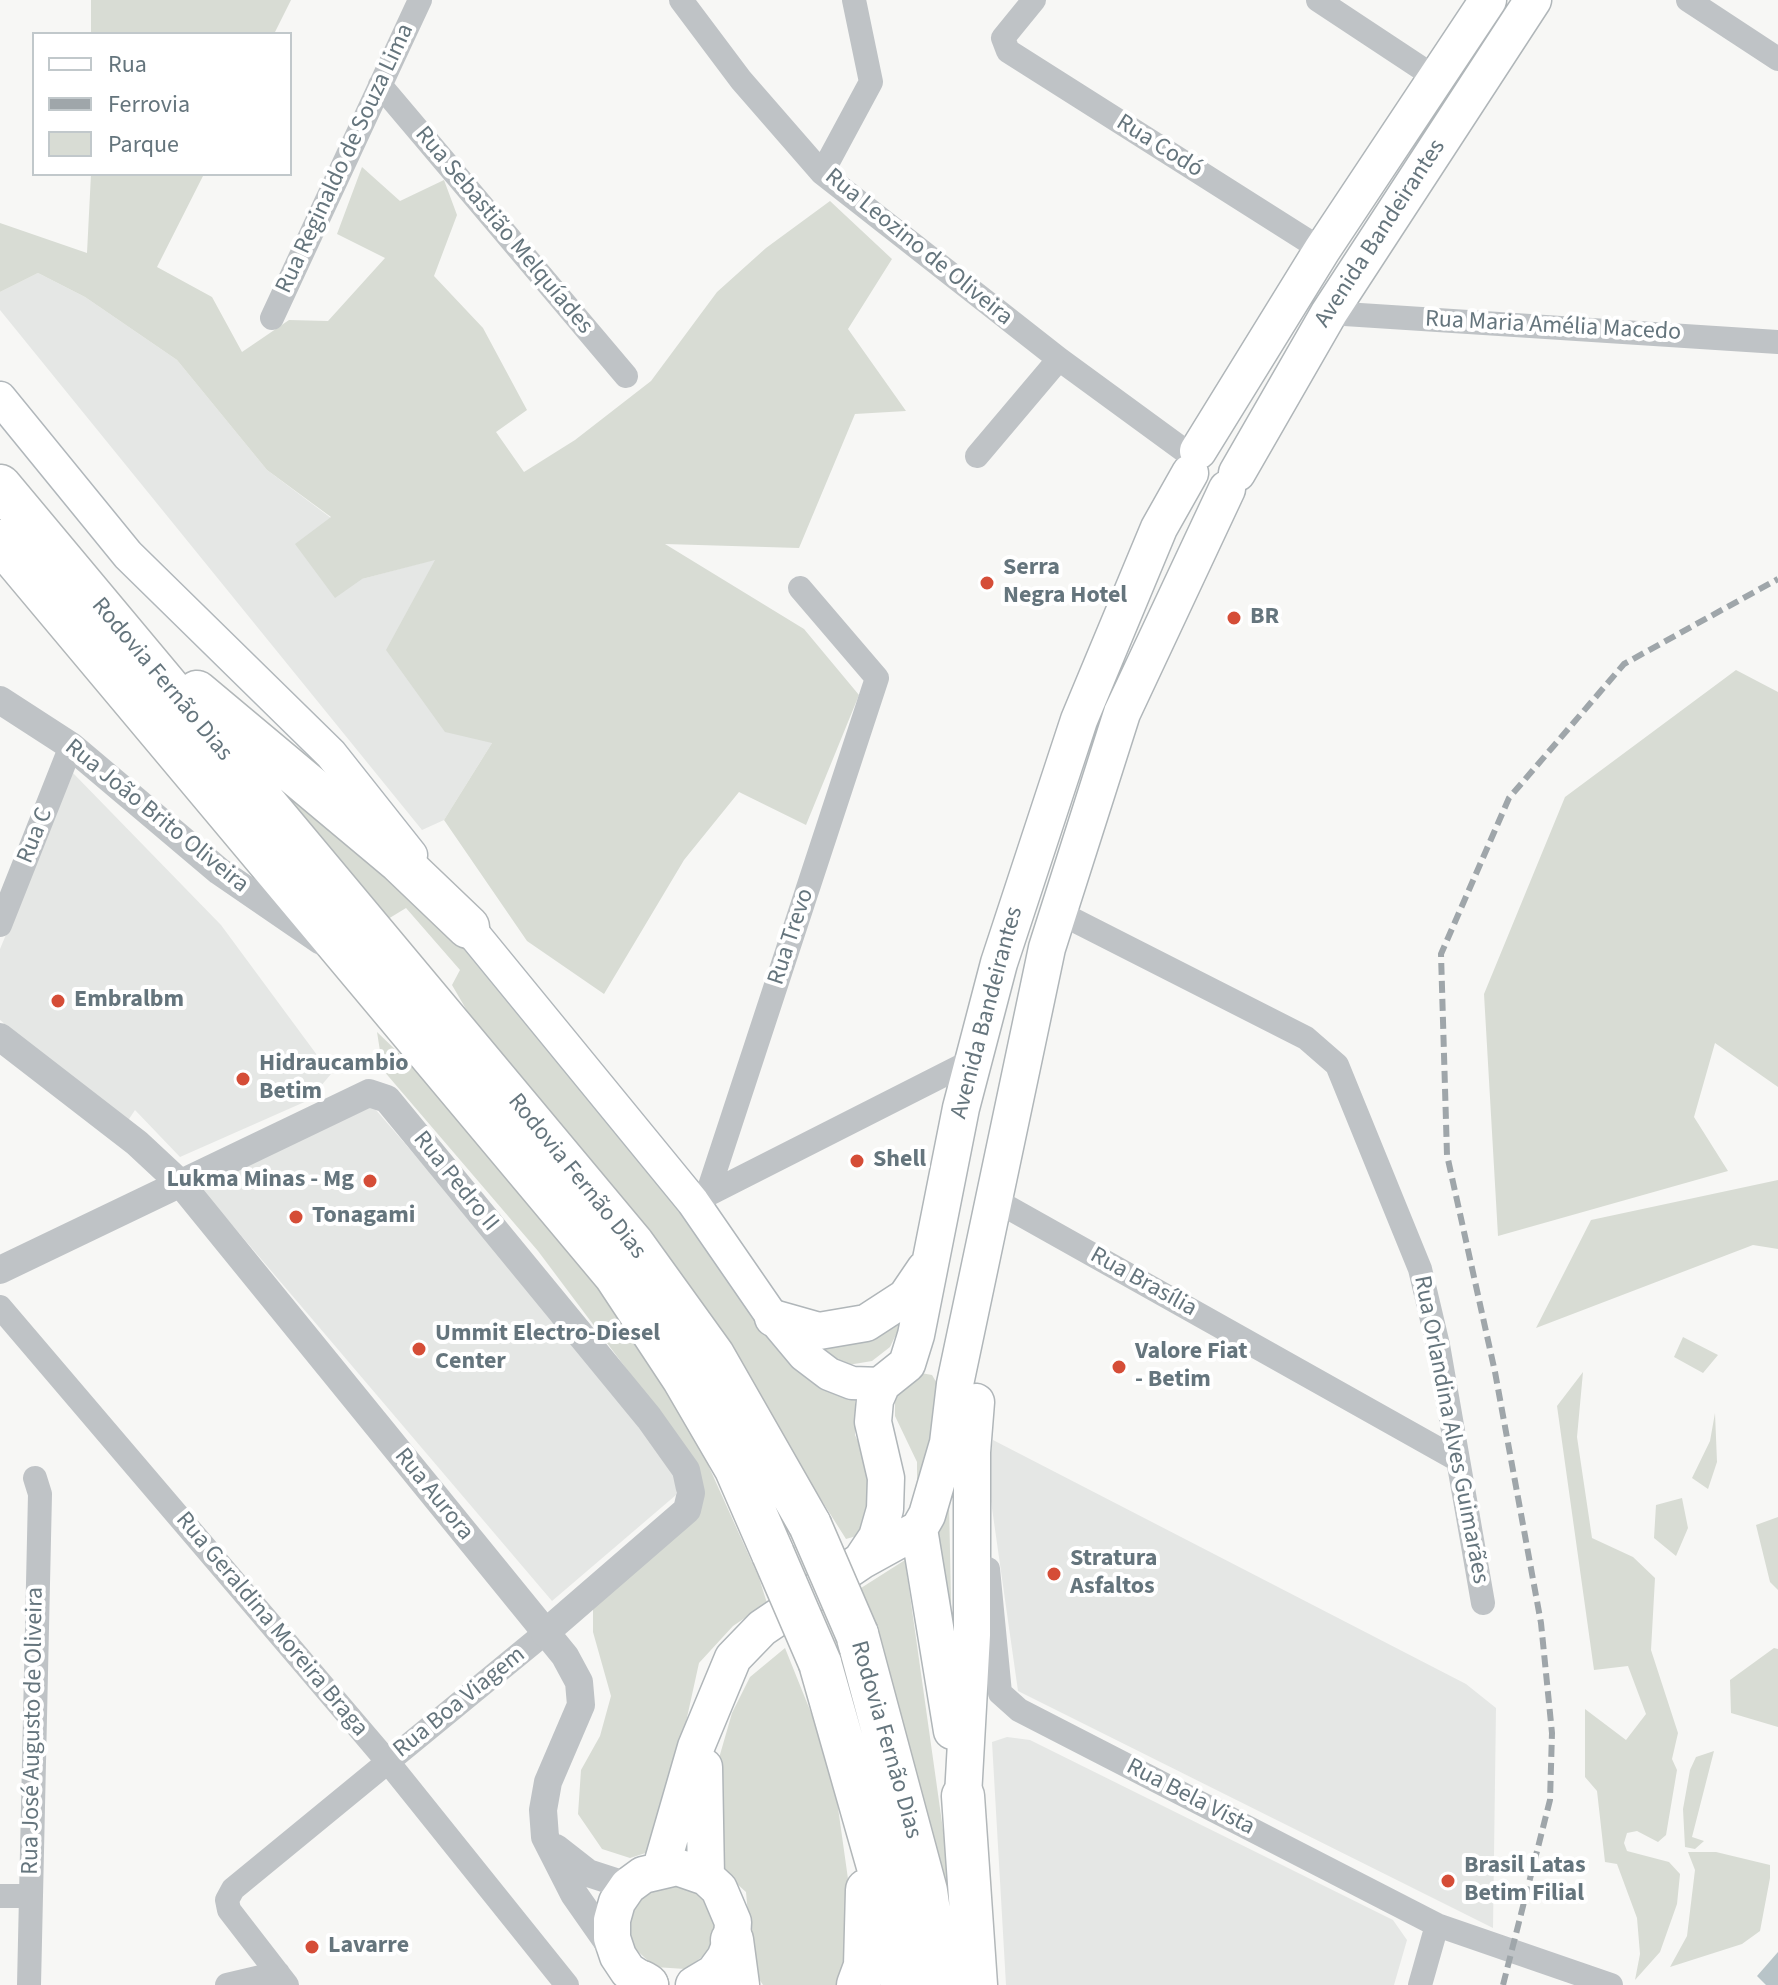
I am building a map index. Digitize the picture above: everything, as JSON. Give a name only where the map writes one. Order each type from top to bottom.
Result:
[{"type":"highway","name":"Rodovia Fernão Dias","points":[[0,486],[633,1244],[713,1355],[810,1525],[857,1634],[926,1891],[940,1985]]},
{"type":"highway","name":"Rodovia Fernão Dias","points":[[0,541],[615,1275],[683,1378],[736,1469],[820,1663],[863,1805],[889,1905],[902,1985]]},
{"type":"highway","points":[[52,549],[189,685],[400,862],[468,927]]},
{"type":"highway","points":[[0,573],[52,603]]},
{"type":"highway","points":[[963,1796],[976,1985]]},
{"type":"highway","points":[[858,1985],[865,1966],[869,1914],[863,1805]]},
{"type":"highway","points":[[732,1940],[738,1985]]},
{"type":"main road","name":"Avenida Bandeirantes","points":[[861,1561],[877,1537],[885,1509],[886,1478],[873,1422],[875,1400],[895,1374],[931,1256],[973,1060],[1032,854],[1079,720],[1159,528],[1194,461],[1322,250],[1488,0]]},
{"type":"main road","name":"Avenida Bandeirantes","points":[[661,1868],[709,1716],[733,1658],[762,1628],[861,1561],[919,1529],[939,1481],[955,1384],[1047,948],[1122,713],[1232,481],[1329,313],[1533,0]]},
{"type":"main road","points":[[0,398],[128,555],[331,754],[468,927],[700,1198],[773,1318],[804,1355],[829,1374],[852,1383],[934,1362],[947,1371],[955,1384]]},
{"type":"main road","points":[[1194,461],[1192,481],[1204,492],[1232,481]]},
{"type":"main road","points":[[950,1169],[995,1200],[972,1452],[972,1635],[963,1796]]},
{"type":"main road","points":[[773,1318],[819,1331],[866,1323],[906,1297],[931,1256]]},
{"type":"main road","points":[[919,1529],[963,1796]]},
{"type":"main road","points":[[706,1877],[704,1763],[709,1716]]},
{"type":"main road","points":[[639,1977],[612,1938],[612,1920],[617,1902],[628,1886],[643,1875],[661,1868],[692,1870],[706,1877],[728,1905],[732,1940],[725,1958],[714,1973],[694,1985]]},
{"type":"street","name":"Rua Reginaldo de Souza Lima","points":[[272,318],[420,0]]},
{"type":"street","name":"Rua Leozino de Oliveira","points":[[681,0],[741,80],[822,173],[1194,461]]},
{"type":"street","points":[[822,173],[871,82],[854,0]]},
{"type":"street","name":"Rua Codó","points":[[1034,0],[1003,38],[1008,51],[1322,250]]},
{"type":"street","points":[[1318,0],[1436,78]]},
{"type":"street","points":[[1688,0],[1778,59]]},
{"type":"street","name":"Rua Sebastião Melquíades","points":[[380,85],[626,376]]},
{"type":"street","name":"Rua Maria Amélia Macedo","points":[[1329,313],[1778,342]]},
{"type":"street","points":[[977,456],[1059,359]]},
{"type":"street","name":"Rua Trevo","points":[[700,1198],[877,678],[800,588]]},
{"type":"street","name":"Rua João Brito Oliveira","points":[[0,700],[71,746],[219,871],[352,962]]},
{"type":"street","name":"Rua C","points":[[0,925],[71,746]]},
{"type":"street","name":"Rua Orlandina Alves Guimarães","points":[[1058,912],[1306,1038],[1337,1065],[1420,1269],[1483,1603]]},
{"type":"street","name":"Rua Aurora","points":[[0,1037],[137,1143],[181,1184],[565,1656],[579,1682],[581,1705],[574,1730],[548,1782],[543,1810],[545,1837],[574,1894],[639,1977]]},
{"type":"street","points":[[700,1198],[973,1060]]},
{"type":"street","name":"Rua Pedro II","points":[[0,1270],[369,1093],[387,1099],[649,1418],[686,1470],[691,1493]]},
{"type":"street","name":"Rua Brasília","points":[[995,1200],[1458,1460]]},
{"type":"street","name":"Rua Geraldina Moreira Braga","points":[[0,1307],[388,1762],[567,1985]]},
{"type":"street","name":"Rua Bela Vista","points":[[972,1452],[987,1548],[1000,1693],[1019,1710],[1437,1925],[1582,1979],[1611,1985]]},
{"type":"street","name":"Rua José Augusto de Oliveira","points":[[29,1985],[40,1494],[35,1478]]},
{"type":"street","name":"Rua Boa Viagem","points":[[283,1979],[229,1910],[227,1900],[233,1889],[545,1633],[687,1510],[691,1493]]},
{"type":"street","points":[[545,1837],[588,1873],[628,1886]]},
{"type":"street","points":[[0,1896],[30,1896]]},
{"type":"street","points":[[1420,1985],[1437,1925]]},
{"type":"street","points":[[227,1985],[283,1979]]},
{"type":"shaded area","points":[[38,273],[85,297],[177,360],[267,470],[331,518],[362,579],[436,559],[492,743],[444,820],[422,830],[0,310],[0,292]]},
{"type":"shaded area","points":[[73,773],[221,925],[331,1074],[309,1100],[180,1157],[135,1110],[125,1125],[0,1020],[0,949]]},
{"type":"shaded area","points":[[369,1102],[677,1458],[676,1495],[552,1601],[193,1179]]},
{"type":"shaded area","name":"Stratura Asfaltos","points":[[993,1440],[1466,1684],[1496,1708],[1493,1928],[1018,1691],[987,1473]]},
{"type":"shaded area","points":[[1007,1737],[1030,1740],[1393,1920],[1407,1940],[1394,1985],[1006,1985],[992,1742]]},
{"type":"shaded area","points":[[1778,1952],[1778,1985],[1766,1985],[1757,1976]]},
{"type":"green space","points":[[91,0],[291,0],[275,32],[91,32]]},
{"type":"green space","points":[[362,167],[400,201],[444,180],[457,215],[434,276],[483,328],[527,410],[496,432],[524,472],[575,440],[651,381],[717,292],[766,248],[830,201],[892,259],[848,329],[906,411],[855,414],[799,548],[665,544],[804,629],[859,695],[806,825],[739,792],[684,860],[604,994],[527,941],[444,820],[492,743],[445,732],[386,650],[435,560],[362,579],[335,598],[295,544],[331,517],[267,470],[177,360],[85,297],[38,273],[0,292],[0,223],[87,253],[91,176],[203,176],[157,267],[212,297],[242,352],[289,320],[328,321],[385,258],[337,234]]},
{"type":"green space","points":[[1736,670],[1778,692],[1778,1087],[1715,1043],[1694,1117],[1728,1171],[1498,1236],[1484,994],[1565,797]]},
{"type":"green space","points":[[268,781],[368,849],[466,943],[647,1168],[789,1359],[855,1395],[855,1435],[876,1481],[860,1535],[846,1539],[776,1428],[484,1040],[452,985],[460,970],[406,908],[388,919],[318,833]]},
{"type":"green space","points":[[377,1032],[452,1104],[605,1294],[687,1418],[759,1578],[767,1603],[733,1626],[699,1663],[658,1849],[630,1858],[602,1849],[578,1814],[581,1770],[600,1736],[611,1696],[593,1632],[593,1605],[699,1510],[691,1455],[538,1251],[383,1070]]},
{"type":"green space","points":[[1778,1180],[1778,1249],[1753,1245],[1536,1328],[1591,1220]]},
{"type":"green space","points":[[904,1318],[890,1347],[872,1361],[842,1366],[819,1345]]},
{"type":"green space","points":[[1683,1337],[1718,1355],[1703,1373],[1674,1357]]},
{"type":"green space","points":[[1583,1372],[1577,1437],[1592,1538],[1633,1557],[1655,1578],[1651,1650],[1678,1733],[1672,1759],[1677,1770],[1666,1835],[1658,1842],[1637,1831],[1627,1833],[1624,1843],[1627,1851],[1669,1862],[1680,1874],[1677,1904],[1660,1952],[1635,1980],[1640,1954],[1637,1918],[1617,1864],[1605,1862],[1597,1791],[1585,1777],[1585,1709],[1626,1740],[1646,1714],[1628,1666],[1594,1670],[1557,1406]]},
{"type":"green space","points":[[921,1373],[932,1375],[938,1385],[936,1419],[917,1502],[917,1462],[895,1416],[895,1402],[900,1388]]},
{"type":"green space","points":[[1715,1413],[1717,1462],[1708,1489],[1692,1478],[1710,1441]]},
{"type":"green space","points":[[1682,1498],[1688,1528],[1676,1556],[1654,1538],[1656,1505]]},
{"type":"green space","points":[[949,1503],[953,1695],[928,1550]]},
{"type":"green space","points":[[1778,1517],[1778,1590],[1770,1582],[1756,1525]]},
{"type":"green space","points":[[905,1560],[958,1936],[961,1985],[911,1758],[861,1588]]},
{"type":"green space","points":[[785,1648],[832,1765],[849,1886],[853,1963],[839,1985],[763,1985],[753,1970],[746,1892],[716,1865],[717,1765],[732,1713],[750,1677]]},
{"type":"green space","points":[[1774,1648],[1778,1649],[1778,1727],[1731,1713],[1730,1680]]},
{"type":"green space","points":[[1714,1751],[1692,1837],[1704,1841],[1695,1849],[1685,1847],[1683,1809],[1690,1770],[1696,1757]]},
{"type":"green space","points":[[1688,1852],[1716,1852],[1770,1865],[1770,1878],[1760,1931],[1742,1944],[1670,1967],[1687,1936],[1695,1870]]},
{"type":"green space","points":[[655,1884],[698,1887],[718,1924],[709,1952],[685,1969],[655,1967],[633,1947],[628,1918],[633,1903]]},
{"type":"railway","points":[[1503,1985],[1550,1800],[1552,1733],[1541,1623],[1495,1372],[1447,1155],[1441,954],[1509,798],[1624,664],[1778,579]]},
{"type":"place","name":"Serra Negra Hotel","points":[[987,583]]},
{"type":"place","name":"BR","points":[[1234,618]]},
{"type":"place","name":"Embralbm","points":[[58,1001]]},
{"type":"place","name":"Hidraucambio Betim","points":[[243,1079]]},
{"type":"place","name":"Shell","points":[[857,1161]]},
{"type":"place","name":"Lukma Minas - Mg","points":[[370,1181]]},
{"type":"place","name":"Tonagami","points":[[296,1217]]},
{"type":"place","name":"Ummit Electro-Diesel Center","points":[[419,1349]]},
{"type":"place","name":"Valore Fiat - Betim","points":[[1119,1367]]},
{"type":"place","name":"Stratura Asfaltos","points":[[1054,1574]]},
{"type":"place","name":"Brasil Latas Betim Filial","points":[[1448,1881]]},
{"type":"place","name":"Lavarre","points":[[312,1947]]}]
